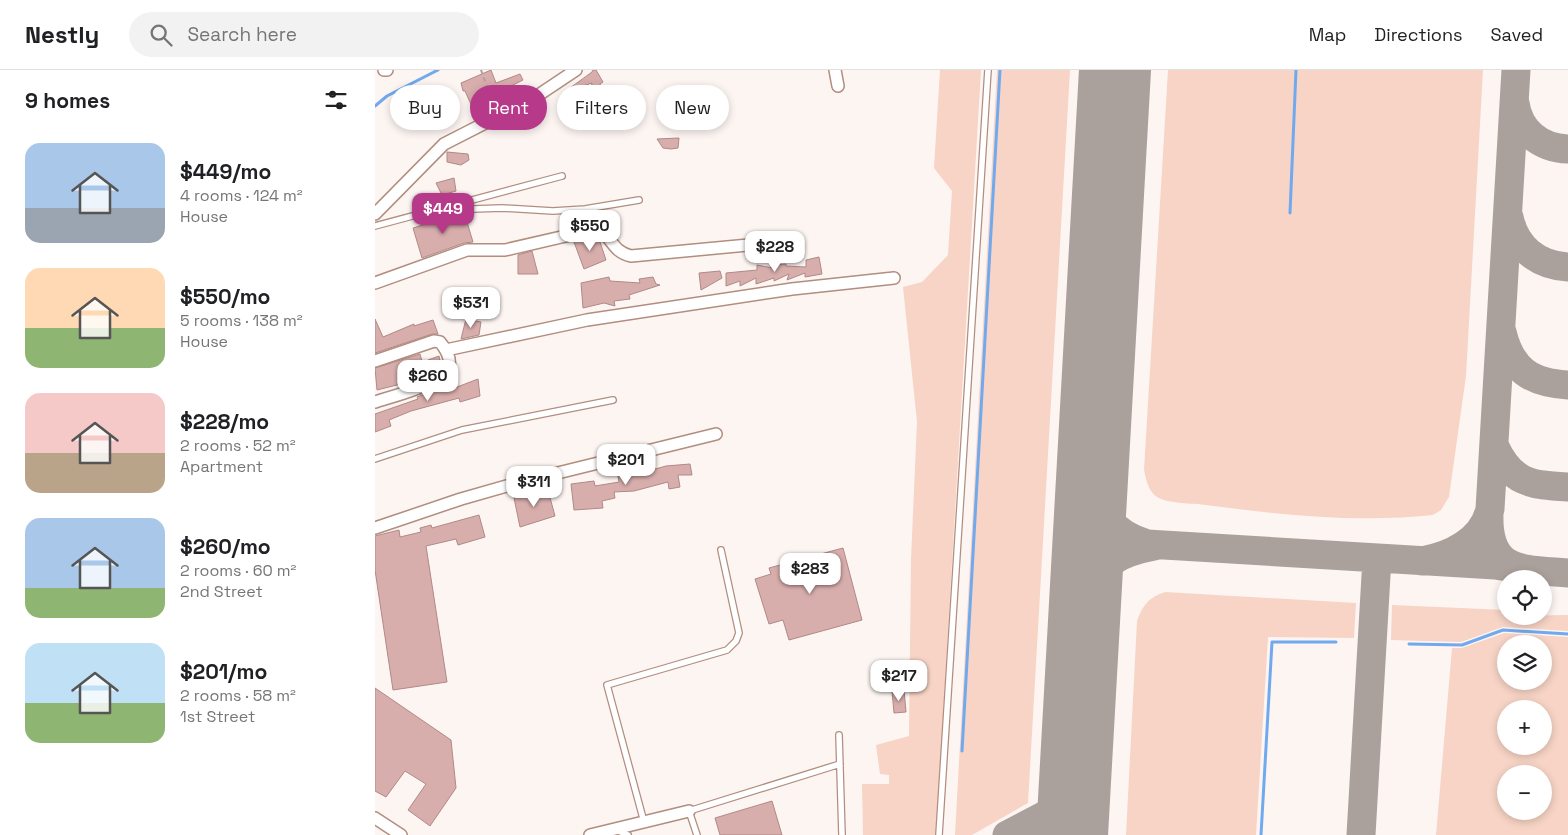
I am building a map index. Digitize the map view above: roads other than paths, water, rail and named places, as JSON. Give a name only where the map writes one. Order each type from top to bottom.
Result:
[{"type":"street","points":[[375,214],[444,144],[547,91],[576,70]]},
{"type":"street","points":[[835,70],[838,86]]},
{"type":"street","points":[[375,283],[467,250],[505,250],[596,229],[606,234],[616,250],[631,256],[769,243]]},
{"type":"street","points":[[446,350],[587,320],[793,289],[894,278]]},
{"type":"street","points":[[375,361],[434,341],[440,342],[446,350],[450,366],[436,380],[375,402]]},
{"type":"street","points":[[375,528],[508,486],[716,434]]},
{"type":"street","points":[[590,835],[689,810]]},
{"type":"street","points":[[375,818],[401,835]]},
{"type":"lane","points":[[939,835],[988,70]]},
{"type":"lane","points":[[375,226],[563,176]]},
{"type":"lane","points":[[459,204],[473,209],[497,208],[553,211],[585,210],[639,200]]},
{"type":"lane","points":[[375,459],[462,430],[613,400]]},
{"type":"lane","points":[[644,822],[607,685],[727,650],[732,646],[739,633],[721,550]]},
{"type":"lane","points":[[839,735],[842,835]]},
{"type":"lane","points":[[697,835],[689,810],[840,764]]},
{"type":"lane","points":[[615,829],[628,835]]},
{"type":"waterway","points":[[375,106],[387,96],[438,70]]},
{"type":"waterway","points":[[962,751],[1000,70]]},
{"type":"waterway","points":[[1290,213],[1296,70]]},
{"type":"waterway","points":[[1409,644],[1462,645],[1503,630],[1568,634]]},
{"type":"waterway","points":[[1261,835],[1272,642],[1336,642]]}]
